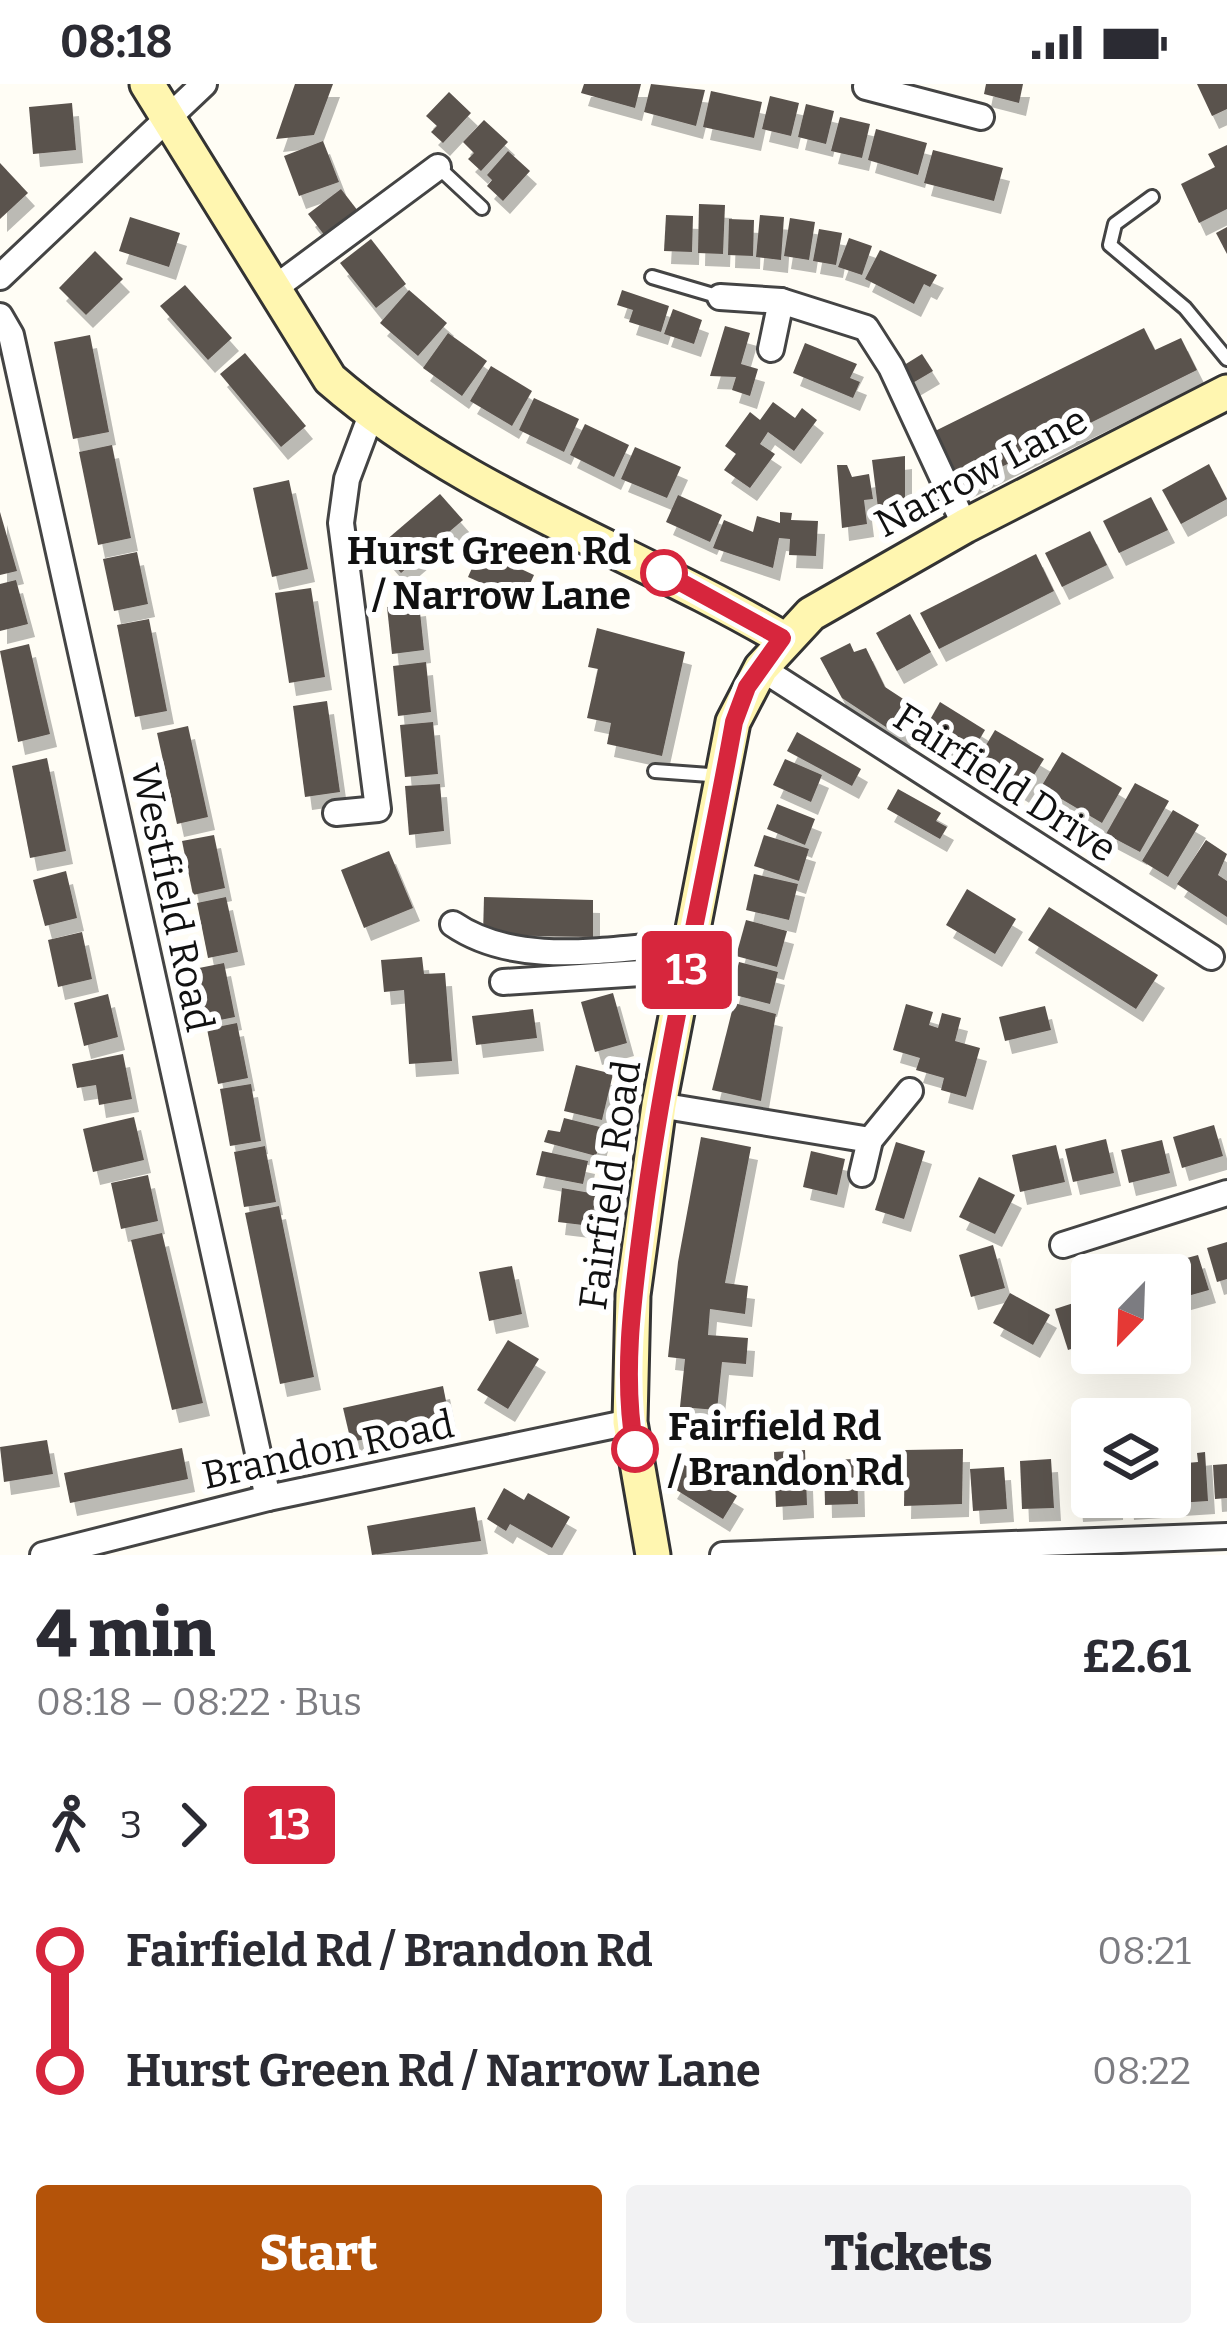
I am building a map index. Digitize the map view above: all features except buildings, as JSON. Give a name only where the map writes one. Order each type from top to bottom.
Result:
[{"type":"main road","points":[[147,84],[330,379],[371,415],[431,454],[782,638]]},
{"type":"main road","name":"Narrow Lane","points":[[782,638],[845,592],[1227,392]]},
{"type":"main road","name":"Fairfield Road","points":[[653,1555],[630,1422],[633,1294],[659,1105],[734,722],[760,668],[782,638]]},
{"type":"street","points":[[0,277],[203,84]]},
{"type":"street","points":[[866,87],[940,95],[981,117]]},
{"type":"street","points":[[272,290],[438,167]]},
{"type":"street","points":[[720,297],[781,302],[866,328],[891,368],[965,526]]},
{"type":"street","points":[[771,349],[781,302]]},
{"type":"street","name":"Westfield Road","points":[[0,316],[16,358],[268,1498]]},
{"type":"street","points":[[336,813],[378,809],[341,523],[347,479],[371,415]]},
{"type":"street","name":"Fairfield Drive","points":[[760,668],[1211,956]]},
{"type":"street","points":[[453,924],[481,944],[527,952],[691,956]]},
{"type":"street","points":[[502,982],[691,956]]},
{"type":"street","points":[[862,1174],[870,1140],[910,1091]]},
{"type":"street","points":[[659,1105],[870,1140]]},
{"type":"street","points":[[1063,1245],[1227,1193]]},
{"type":"street","name":"Brandon Road","points":[[43,1555],[268,1498],[630,1422]]},
{"type":"street","points":[[723,1555],[1015,1548],[1227,1536]]},
{"type":"lane","points":[[438,167],[482,208]]},
{"type":"lane","points":[[1152,197],[1115,224],[1110,244],[1185,308],[1227,359]]},
{"type":"lane","points":[[652,277],[720,297]]},
{"type":"lane","points":[[655,771],[724,776]]},
{"type":"bus line","name":"13","points":[[635,1449],[630,1422],[633,1294],[659,1105],[734,722],[747,687],[782,638],[664,573]]},
{"type":"place","name":"Hurst Green Rd / Narrow Lane","points":[[664,573]]},
{"type":"place","name":"Fairfield Rd / Brandon Rd","points":[[635,1449]]}]
